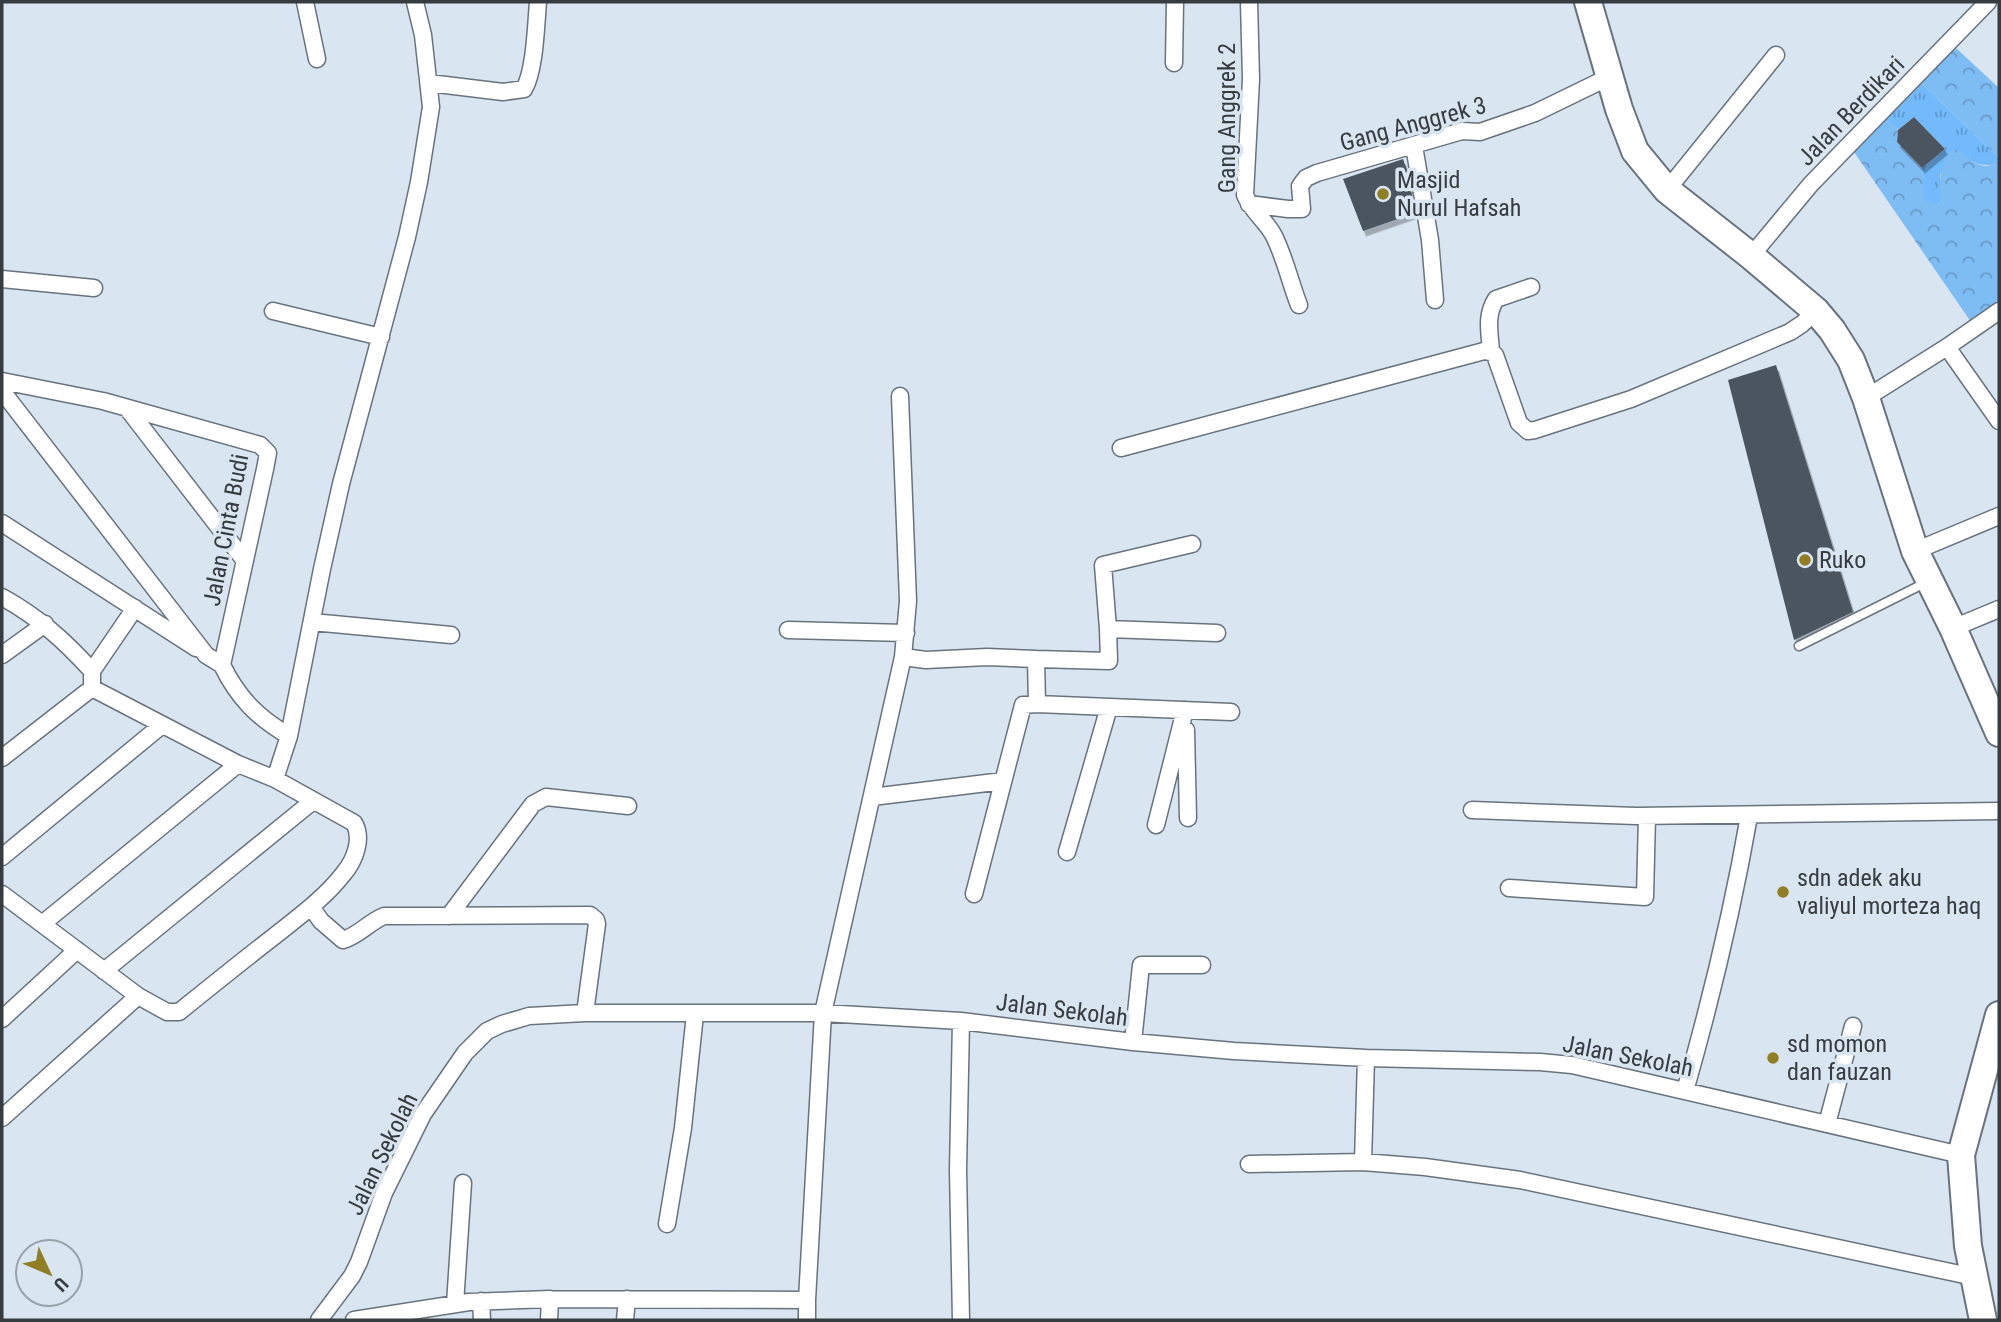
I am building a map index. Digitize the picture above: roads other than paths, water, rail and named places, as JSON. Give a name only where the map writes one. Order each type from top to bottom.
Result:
[{"type":"main road","points":[[1588,2],[1619,109],[1635,151],[1667,190],[1816,310],[1851,360],[1866,398],[1915,551],[1953,628],[1999,733]]},
{"type":"main road","points":[[1983,1320],[1968,1246],[1961,1154],[1999,1015]]},
{"type":"street","points":[[305,2],[317,59]]},
{"type":"street","points":[[275,779],[289,736],[341,484],[407,237],[419,182],[431,107],[415,2]]},
{"type":"street","points":[[429,83],[503,92],[524,89],[531,69],[538,2]]},
{"type":"street","points":[[1174,63],[1175,2]]},
{"type":"street","name":"Gang Anggrek 2","points":[[1249,2],[1251,79],[1245,195],[1254,212],[1263,219],[1273,234],[1299,305]]},
{"type":"street","name":"Jalan Berdikari","points":[[1751,256],[1811,184],[1988,2]]},
{"type":"street","points":[[1667,190],[1776,55]]},
{"type":"street","name":"Gang Anggrek 3","points":[[1249,204],[1302,209],[1300,186],[1306,178],[1317,173],[1462,131],[1480,132],[1535,113],[1609,77]]},
{"type":"street","points":[[1414,146],[1430,240],[1435,300]]},
{"type":"street","points":[[2,279],[94,288]]},
{"type":"street","points":[[1491,352],[1488,317],[1496,299],[1531,287]]},
{"type":"street","points":[[1121,448],[1484,351],[1495,355],[1519,423],[1528,431],[1535,430],[1631,400],[1790,332],[1816,310]]},
{"type":"street","points":[[272,311],[381,337]]},
{"type":"street","points":[[1866,398],[1999,312]]},
{"type":"street","points":[[1947,347],[1999,421]]},
{"type":"street","name":"Jalan Cinta Budi","points":[[2,381],[103,401],[260,445],[266,449],[268,453],[265,469],[222,666]]},
{"type":"street","points":[[2,391],[206,655]]},
{"type":"street","points":[[807,1320],[823,1013],[903,657],[906,633],[908,601],[900,396]]},
{"type":"street","points":[[127,408],[245,561]]},
{"type":"street","points":[[1915,551],[1999,516]]},
{"type":"street","points":[[2,523],[222,666],[233,688],[261,718],[289,736]]},
{"type":"street","points":[[903,657],[926,660],[987,657],[1109,661],[1103,565],[1192,544]]},
{"type":"street","points":[[2,597],[45,624],[67,643],[92,671]]},
{"type":"street","points":[[92,688],[92,671],[135,608]]},
{"type":"street","points":[[1953,628],[1999,609]]},
{"type":"street","points":[[312,622],[451,635]]},
{"type":"street","points":[[2,655],[45,624]]},
{"type":"street","points":[[1108,629],[1217,633]]},
{"type":"street","points":[[788,631],[906,633]]},
{"type":"street","points":[[1036,659],[1037,704]]},
{"type":"street","points":[[6,904],[42,924],[138,996],[167,1012],[179,1012],[311,907],[345,873],[350,864],[358,839],[358,830],[354,823],[275,779],[238,764],[92,688]]},
{"type":"street","points":[[2,758],[92,688]]},
{"type":"street","points":[[974,894],[1023,705],[1231,712]]},
{"type":"street","points":[[1067,852],[1109,707]]},
{"type":"street","points":[[1185,710],[1188,818]]},
{"type":"street","points":[[1156,825],[1185,710]]},
{"type":"street","points":[[2,857],[162,725]]},
{"type":"street","points":[[42,924],[238,764]]},
{"type":"street","points":[[872,797],[1003,781]]},
{"type":"street","points":[[449,916],[539,799],[546,797],[628,806]]},
{"type":"street","points":[[104,971],[313,801]]},
{"type":"street","points":[[1472,810],[1647,816],[1999,811]]},
{"type":"street","points":[[1509,888],[1645,897],[1647,816]]},
{"type":"street","points":[[1685,1091],[1703,1028],[1741,866],[1749,816]]},
{"type":"street","points":[[311,907],[321,921],[343,940],[384,916],[590,915],[597,924],[585,1013]]},
{"type":"street","points":[[2,1019],[77,950]]},
{"type":"street","points":[[1133,1042],[1141,965],[1202,965]]},
{"type":"street","points":[[2,1118],[138,996]]},
{"type":"street","name":"Jalan Sekolah","points":[[319,1320],[352,1276],[402,1154],[423,1114],[465,1053],[487,1031],[529,1016],[585,1013],[823,1013],[961,1021],[1234,1051],[1572,1065],[1961,1154]]},
{"type":"street","points":[[667,1224],[683,1128],[695,1014]]},
{"type":"street","points":[[961,1021],[958,1170],[961,1320]]},
{"type":"street","points":[[1827,1124],[1853,1026]]},
{"type":"street","points":[[1363,1162],[1366,1058]]},
{"type":"street","points":[[1250,1164],[1363,1162],[1426,1167],[1520,1180],[1974,1278]]},
{"type":"street","points":[[455,1304],[463,1183]]},
{"type":"street","points":[[549,1320],[550,1299]]},
{"type":"street","points":[[625,1320],[627,1299]]},
{"type":"street","points":[[354,1320],[405,1317],[455,1304],[481,1301],[807,1300]]},
{"type":"street","points":[[481,1301],[482,1320]]},
{"type":"lane","points":[[1799,646],[1930,581]]},
{"type":"place","name":"Masjid Nurul Hafsah","points":[[1383,194]]},
{"type":"place","name":"Ruko","points":[[1805,560]]},
{"type":"place","name":"sdn adek aku valiyul morteza haq","points":[[1783,892]]},
{"type":"place","name":"sd momon dan fauzan","points":[[1773,1058]]}]
